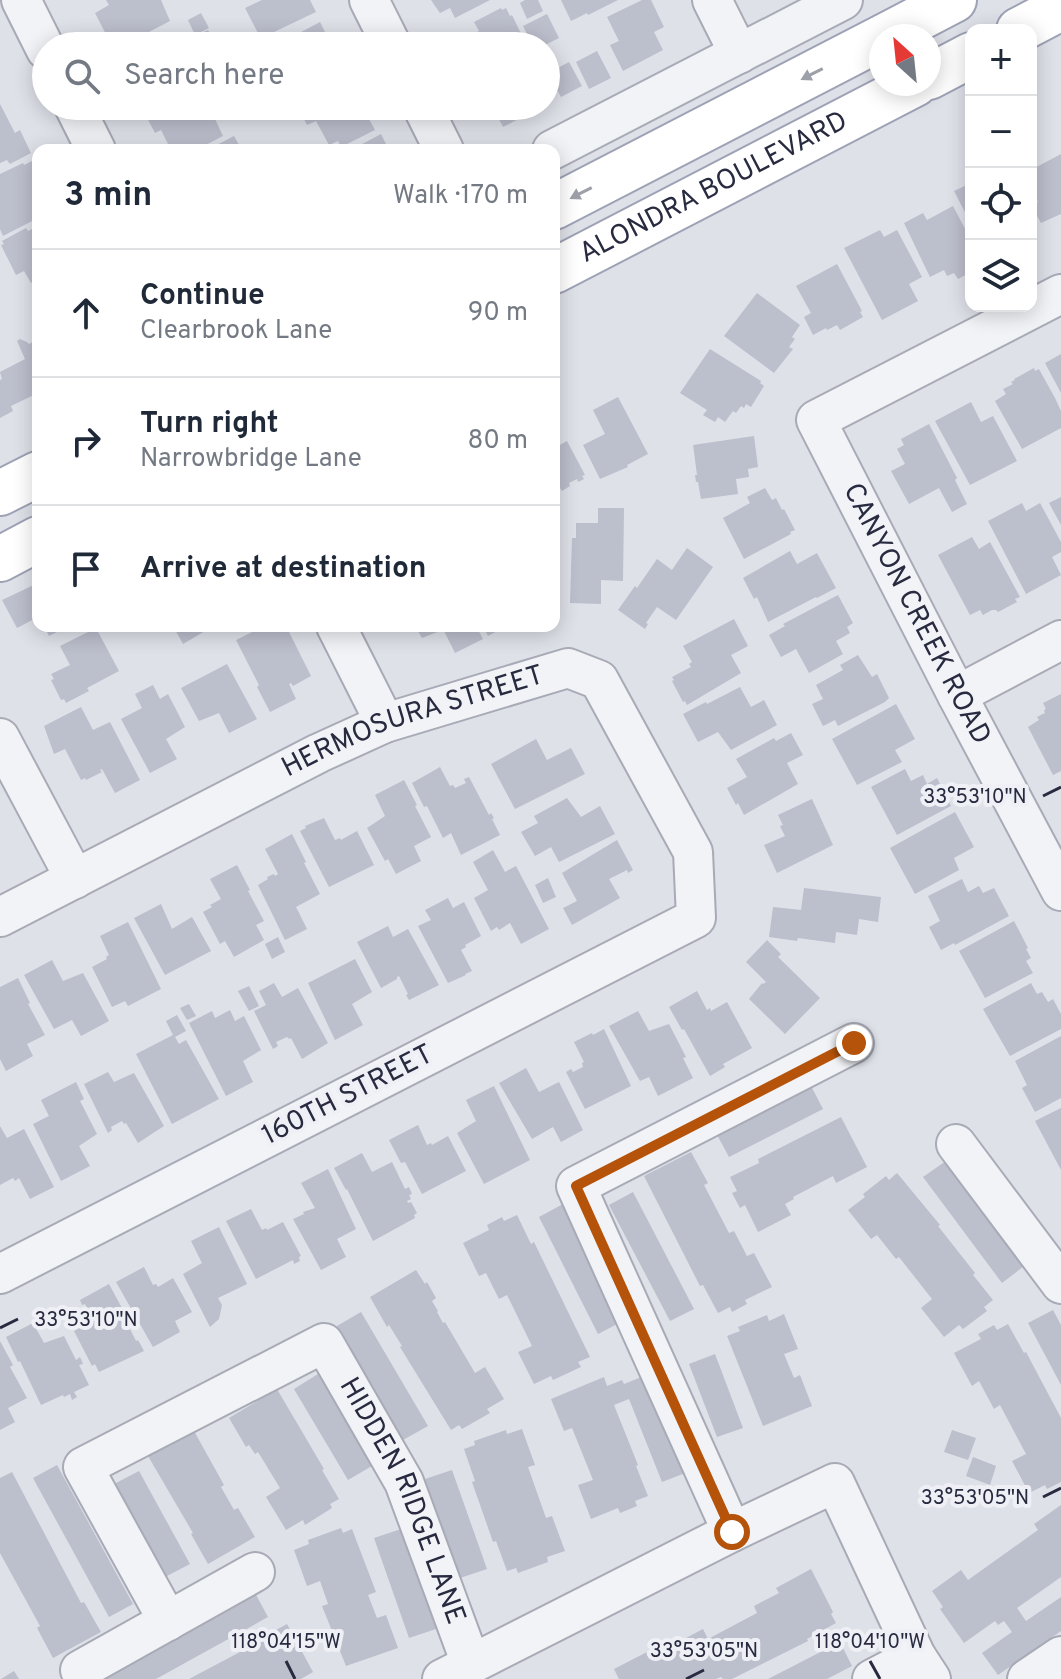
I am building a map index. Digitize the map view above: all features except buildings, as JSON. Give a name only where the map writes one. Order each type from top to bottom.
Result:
[{"type":"main road","name":"ALONDRA BOULEVARD","points":[[908,24],[954,0]]},
{"type":"main road","points":[[1030,24],[1061,8]]},
{"type":"main road","name":"ALONDRA BOULEVARD","points":[[560,204],[869,44]]},
{"type":"main road","points":[[941,71],[965,58]]},
{"type":"main road","name":"ALONDRA BOULEVARD","points":[[560,268],[892,96]]},
{"type":"main road","points":[[0,493],[32,477]]},
{"type":"main road","points":[[0,559],[32,542]]},
{"type":"street","points":[[21,0],[37,32]]},
{"type":"street","points":[[369,0],[385,32]]},
{"type":"street","points":[[712,0],[739,54]]},
{"type":"street","points":[[560,146],[843,0]]},
{"type":"street","points":[[81,120],[93,144]]},
{"type":"street","points":[[429,120],[441,144]]},
{"type":"street","name":"CANYON CREEK ROAD","points":[[1061,294],[816,420],[1061,891]]},
{"type":"street","points":[[339,632],[385,723]]},
{"type":"street","points":[[957,695],[1061,640]]},
{"type":"street","name":"HERMOSURA STREET","points":[[0,917],[319,753],[385,723],[568,668],[599,680],[693,852],[696,918]]},
{"type":"street","points":[[0,738],[75,879]]},
{"type":"street","name":"160TH STREET","points":[[0,1274],[696,918]]},
{"type":"street","points":[[732,1532],[576,1186],[854,1043]]},
{"type":"street","points":[[956,1144],[1061,1284]]},
{"type":"street","name":"HIDDEN RIDGE LANE","points":[[168,1621],[83,1467],[324,1343],[404,1482],[451,1675]]},
{"type":"street","points":[[451,1675],[835,1483],[924,1667],[872,1679]]},
{"type":"street","points":[[80,1670],[255,1572]]},
{"type":"street","points":[[1027,1679],[1061,1656]]},
{"type":"route","points":[[732,1532],[576,1186],[854,1043]]}]
